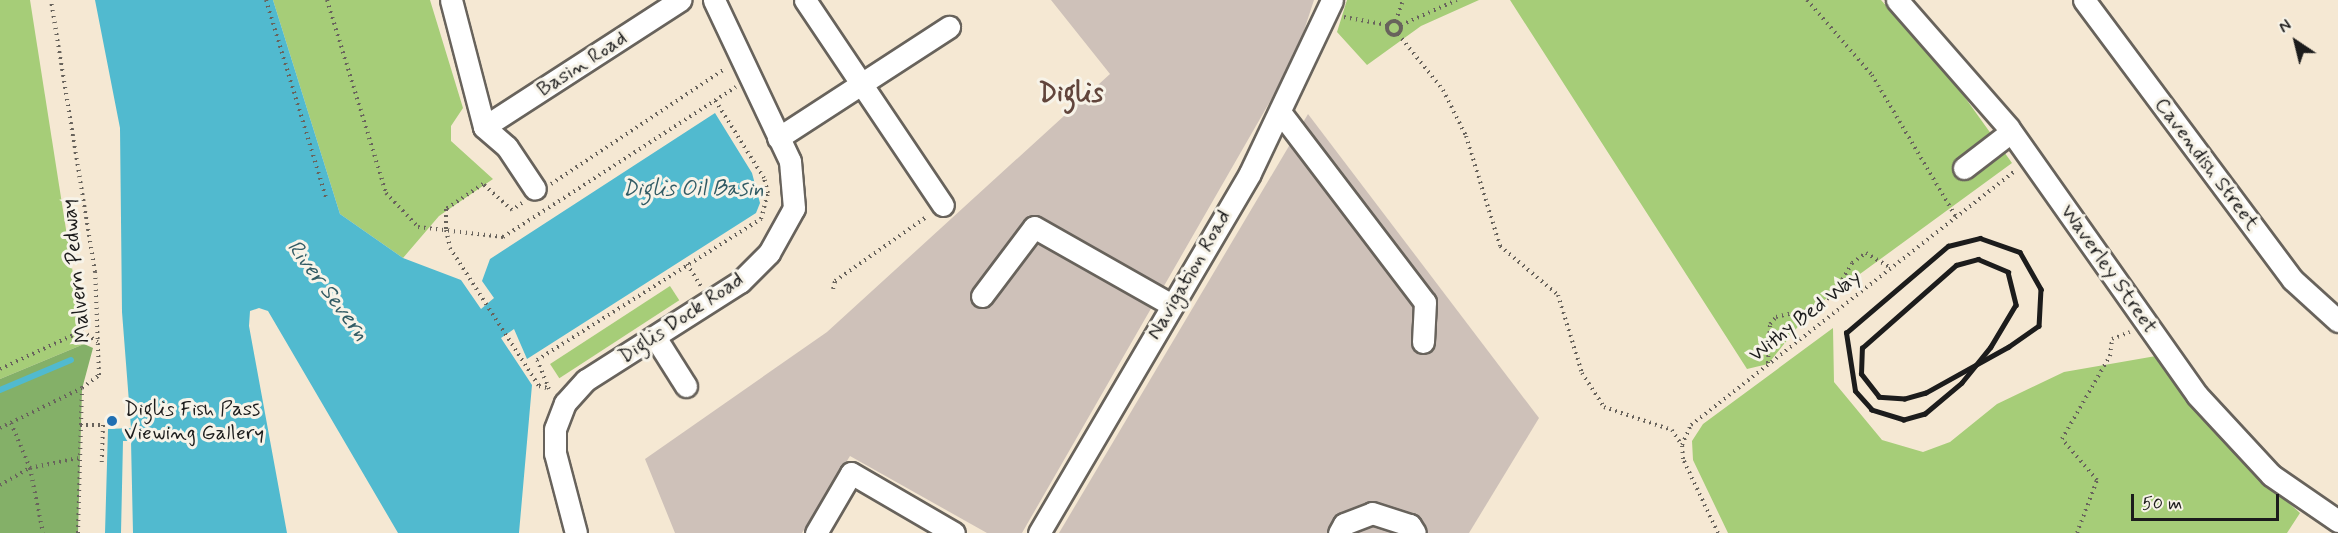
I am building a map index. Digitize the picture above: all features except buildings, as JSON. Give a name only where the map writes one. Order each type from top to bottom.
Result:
[{"type":"street","points":[[451,0],[484,128],[507,147],[537,192]]},
{"type":"street","name":"Basin Road","points":[[484,128],[680,0]]},
{"type":"street","name":"Diglis Dock Road","points":[[576,533],[555,453],[555,429],[566,403],[586,380],[740,282],[769,253],[794,208],[790,161],[714,0]]},
{"type":"street","points":[[805,0],[943,205]]},
{"type":"street","name":"Waverley Street","points":[[1897,0],[2031,158],[2197,395],[2271,476],[2338,520]]},
{"type":"street","name":"Cavendish Street","points":[[2084,0],[2294,280],[2338,321]]},
{"type":"street","name":"Navigation Road","points":[[1039,533],[1172,305],[1280,112],[1327,9]]},
{"type":"street","points":[[778,138],[949,27]]},
{"type":"street","points":[[1280,112],[1425,303],[1423,342]]},
{"type":"street","points":[[1964,168],[2011,132]]},
{"type":"street","points":[[982,296],[1034,227],[1172,305]]},
{"type":"street","points":[[654,338],[686,386]]},
{"type":"street","points":[[816,533],[851,473],[954,533]]},
{"type":"street","points":[[1338,533],[1344,524],[1372,513],[1410,525],[1415,533]]},
{"type":"path","name":"Malvern Pedway","points":[[51,0],[95,272],[99,375],[82,388]]},
{"type":"path","points":[[266,0],[326,197]]},
{"type":"path","points":[[1327,9],[1344,17],[1387,25],[1396,21],[1403,0]]},
{"type":"path","points":[[1398,34],[1401,26],[1457,0]]},
{"type":"path","points":[[1807,0],[1872,75],[1956,217]]},
{"type":"path","points":[[1396,21],[1401,26]]},
{"type":"path","points":[[1387,25],[1389,35],[1398,34]]},
{"type":"path","points":[[1398,34],[1443,90],[1466,136],[1500,246],[1558,295],[1582,373],[1604,406],[1672,430],[1682,445],[1683,459],[1718,533]]},
{"type":"path","points":[[566,403],[548,388],[539,386],[450,248],[446,209],[483,184],[512,210],[740,59]]},
{"type":"path","points":[[548,388],[537,360],[761,219],[767,206],[764,178],[715,100],[728,92]]},
{"type":"path","name":"Withy Bed Way","points":[[1682,445],[1691,425],[2031,158]]},
{"type":"path","points":[[833,289],[834,281],[943,205]]},
{"type":"path","points":[[1768,364],[1770,324],[1776,317],[1812,309],[1833,295],[1852,263],[1866,253],[1891,268]]},
{"type":"path","points":[[2077,533],[2097,480],[2062,439],[2110,356],[2112,339],[2152,330]]},
{"type":"path","points":[[0,369],[82,331],[98,342]]},
{"type":"path","points":[[0,428],[82,388],[78,458],[78,533]]},
{"type":"path","points":[[11,423],[30,468],[43,533]]},
{"type":"path","points":[[80,425],[103,425],[102,462]]},
{"type":"path","points":[[0,485],[30,468],[78,458]]},
{"type":"shaded area","points":[[1051,0],[1314,0],[1295,58],[1022,533],[987,533],[850,456],[802,533],[675,533],[645,459],[827,332],[1110,74]]},
{"type":"shaded area","points":[[1308,114],[1539,418],[1469,533],[1059,533]]},
{"type":"green space","points":[[0,0],[30,0],[84,344],[0,379]]},
{"type":"green space","points":[[273,0],[430,0],[463,108],[451,126],[451,141],[493,179],[439,216],[403,258],[340,214]]},
{"type":"green space","points":[[1347,0],[1479,0],[1421,26],[1367,65],[1337,32]]},
{"type":"green space","points":[[1510,0],[1881,0],[1956,85],[2012,163],[1812,309],[1768,364],[1747,369]]},
{"type":"green space","points":[[670,286],[679,300],[559,378],[550,364]]},
{"type":"green space","points":[[1833,328],[1834,382],[1882,440],[1923,452],[1950,442],[1997,404],[2064,372],[2156,356],[2250,468],[2300,513],[2287,533],[1728,533],[1693,460],[1692,441],[1703,424]]},
{"type":"green space","points":[[84,344],[93,348],[82,389],[78,533],[0,533],[0,379]]},
{"type":"water","points":[[95,0],[273,0],[340,214],[403,258],[461,280],[481,309],[494,298],[482,281],[490,259],[715,113],[752,173],[760,203],[756,213],[527,359],[514,329],[501,338],[532,385],[519,533],[398,533],[268,311],[259,308],[250,311],[249,326],[287,533],[133,533],[131,441],[123,441],[121,533],[105,533],[108,429],[131,428],[122,312],[120,128]]},
{"type":"waterway","points":[[0,390],[71,360]]},
{"type":"railway","points":[[2009,347],[1926,393],[1905,399],[1879,397],[1861,374],[1862,348],[1956,265],[1978,259],[2008,272],[2016,305],[1991,347],[1962,383],[1925,414],[1904,420],[1872,410],[1855,391],[1846,333],[1948,246],[1980,238],[2020,252],[2041,289],[2039,326],[2009,347]]},
{"type":"place","name":"Diglis Fish Pass Viewing Gallery","points":[[112,421]]},
{"type":"district","name":"Diglis","points":[[1071,94]]},
{"type":"water label","name":"Diglis Oil Basin","points":[[693,190]]},
{"type":"water label","name":"River Severn","points":[[327,291]]}]
